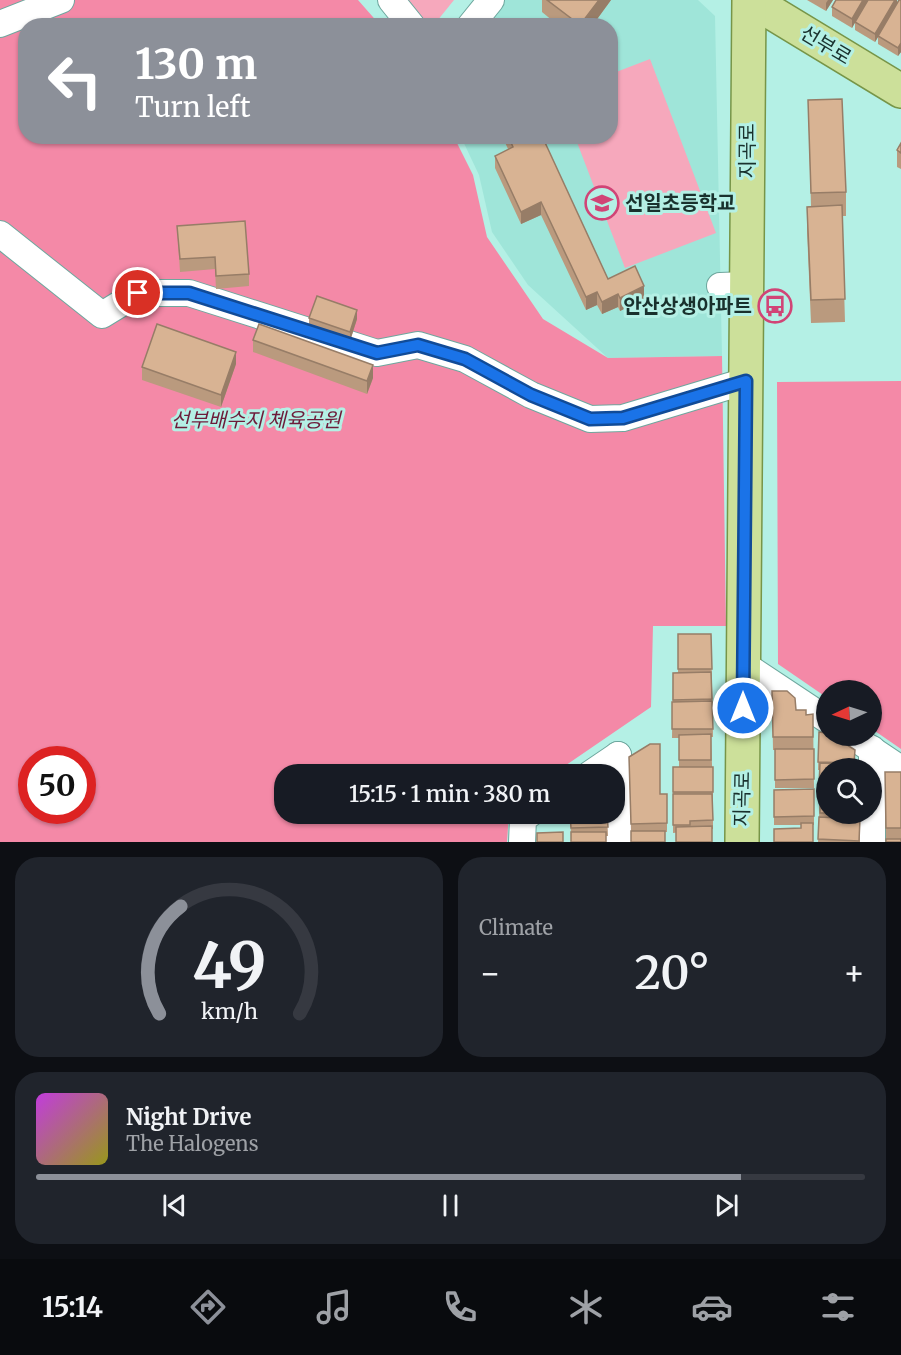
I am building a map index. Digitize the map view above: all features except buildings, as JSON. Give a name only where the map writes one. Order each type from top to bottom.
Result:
[{"type":"main road","name":"선부로","points":[[750,0],[901,91]]},
{"type":"main road","name":"지곡로","points":[[742,842],[746,381],[733,286],[750,0]]},
{"type":"street","points":[[0,24],[61,0]]},
{"type":"street","points":[[391,0],[406,18]]},
{"type":"street","points":[[0,234],[102,315],[138,293],[189,293],[377,353],[418,345],[465,359],[531,395],[590,419],[623,418],[746,381]]},
{"type":"street","points":[[743,664],[816,712]]},
{"type":"street","points":[[867,746],[901,769]]},
{"type":"street","points":[[872,749],[872,842]]},
{"type":"street","points":[[605,764],[618,755],[618,764]]},
{"type":"street","points":[[618,824],[618,842]]},
{"type":"shaded area","points":[[405,0],[454,0],[439,18],[420,18]]},
{"type":"shaded area","name":"선일초등학교","points":[[501,0],[698,0],[715,16],[722,356],[608,358],[528,285],[492,232],[479,175],[464,144],[618,144],[618,18],[486,18]]},
{"type":"shaded area","points":[[650,59],[716,233],[625,268],[578,144],[618,144],[618,71]]},
{"type":"green space","name":"선부배수지 체육공원","points":[[0,0],[358,0],[374,18],[18,18],[18,144],[458,144],[473,175],[487,237],[543,319],[608,358],[722,356],[726,626],[653,626],[651,707],[568,764],[274,764],[274,824],[508,824],[507,842],[0,842]]},
{"type":"green space","points":[[901,381],[901,749],[882,736],[882,680],[816,680],[816,690],[778,664],[777,382]]},
{"type":"place","name":"선일초등학교","points":[[602,203]]},
{"type":"place","name":"안산상생아파트","points":[[775,306]]},
{"type":"route","points":[[138,293],[189,293],[377,353],[418,345],[465,359],[531,395],[590,419],[623,418],[746,381],[743,708]]}]
